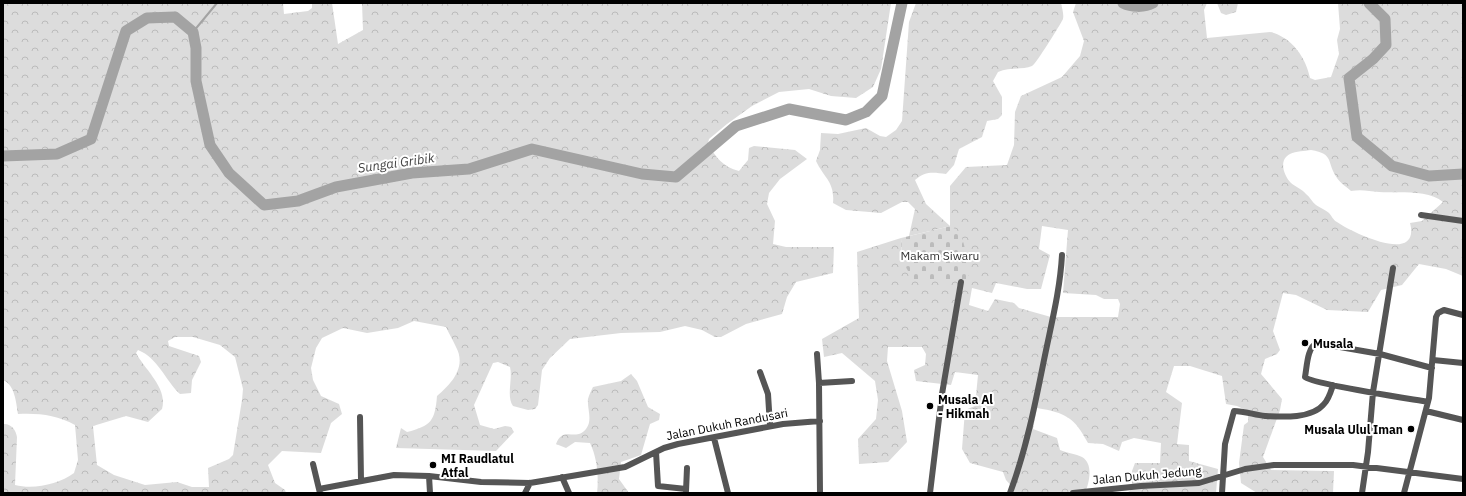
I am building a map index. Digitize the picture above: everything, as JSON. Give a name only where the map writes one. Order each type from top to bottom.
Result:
[{"type":"street","points":[[1421,215],[1463,221]]},
{"type":"street","points":[[1010,493],[1018,473],[1031,424],[1060,281],[1062,255]]},
{"type":"street","points":[[1362,493],[1373,392],[1393,268]]},
{"type":"street","points":[[930,493],[942,394],[961,282]]},
{"type":"street","points":[[1404,493],[1428,402],[1438,313],[1444,310],[1463,315]]},
{"type":"street","points":[[1428,402],[1307,379],[1305,376],[1310,349],[1315,343],[1338,345],[1380,354],[1432,368]]},
{"type":"street","points":[[817,354],[820,421],[820,493]]},
{"type":"street","points":[[1433,360],[1463,363]]},
{"type":"street","points":[[760,372],[768,394],[770,426]]},
{"type":"street","points":[[819,383],[852,381]]},
{"type":"street","points":[[1222,493],[1222,476],[1226,444],[1234,411],[1264,416],[1304,415],[1314,412],[1324,406],[1333,384]]},
{"type":"street","points":[[1426,411],[1463,420]]},
{"type":"street","points":[[360,417],[361,480]]},
{"type":"street","name":"Jalan Dukuh Randusari","points":[[319,491],[361,480],[394,475],[429,476],[480,482],[528,490],[562,477],[625,467],[656,452],[678,444],[770,426],[795,422],[820,421]]},
{"type":"street","points":[[714,438],[728,493]]},
{"type":"street","points":[[656,452],[658,486],[686,491],[687,468]]},
{"type":"street","points":[[313,464],[319,491]]},
{"type":"street","name":"Jalan Dukuh Jedung","points":[[1073,493],[1141,486],[1199,483],[1245,469],[1274,465],[1338,464],[1366,466],[1463,479]]},
{"type":"street","points":[[429,476],[430,493]]},
{"type":"street","points":[[562,477],[569,493]]},
{"type":"green space","points":[[3,3],[283,3],[284,14],[308,11],[312,8],[312,3],[332,3],[338,44],[363,30],[362,3],[891,3],[881,69],[873,87],[856,98],[831,96],[809,89],[779,92],[752,106],[709,139],[708,143],[720,161],[728,167],[739,171],[748,160],[749,148],[754,146],[795,150],[807,159],[780,179],[769,193],[767,204],[775,221],[773,244],[786,247],[834,247],[833,273],[796,282],[787,297],[782,314],[746,324],[721,337],[715,337],[702,330],[685,326],[660,332],[621,333],[570,339],[550,358],[542,370],[538,405],[535,409],[528,410],[513,406],[510,397],[510,367],[498,362],[493,363],[474,405],[480,425],[494,429],[505,426],[511,427],[514,432],[496,451],[396,448],[401,428],[407,432],[415,430],[427,425],[433,417],[437,396],[456,374],[460,361],[459,354],[446,327],[414,321],[398,328],[367,333],[343,328],[322,338],[316,348],[311,368],[313,380],[321,396],[339,404],[342,414],[331,423],[321,453],[282,451],[268,465],[275,483],[285,490],[286,493],[3,493],[3,424],[13,428],[17,437],[15,485],[30,487],[54,483],[74,473],[78,460],[75,425],[48,415],[18,414],[16,399],[10,386],[3,380]],"holes":[[[175,337],[193,337],[220,345],[235,357],[243,389],[233,455],[229,459],[208,468],[209,487],[192,487],[177,482],[145,485],[114,475],[97,465],[93,426],[126,416],[148,422],[162,409],[162,394],[155,380],[136,353],[138,350],[151,358],[180,394],[191,393],[192,380],[201,362],[199,356],[169,346],[168,341]]]},
{"type":"green space","points":[[916,3],[1061,3],[1063,11],[1063,19],[1061,23],[1043,52],[1032,66],[998,72],[993,81],[1002,97],[1002,115],[998,119],[987,121],[982,137],[959,149],[954,165],[946,174],[929,173],[922,175],[915,180],[926,204],[950,226],[950,186],[966,167],[1007,165],[1014,145],[1015,112],[1021,96],[1062,77],[1080,56],[1084,41],[1073,12],[1076,3],[1207,3],[1204,10],[1207,38],[1270,32],[1278,35],[1285,38],[1297,49],[1305,63],[1310,78],[1315,80],[1331,77],[1339,54],[1337,40],[1340,29],[1338,3],[1463,3],[1463,276],[1446,269],[1419,264],[1402,285],[1381,290],[1368,312],[1327,310],[1296,295],[1283,293],[1273,331],[1280,350],[1277,354],[1265,359],[1261,374],[1282,399],[1280,410],[1263,457],[1271,470],[1334,471],[1333,493],[1257,493],[1241,483],[1239,463],[1244,425],[1248,422],[1248,411],[1237,406],[1226,404],[1222,376],[1190,366],[1174,366],[1166,392],[1182,403],[1177,444],[1189,445],[1189,461],[1218,469],[1216,493],[1127,493],[1132,489],[1132,471],[1135,463],[1160,463],[1161,443],[1134,438],[1122,442],[1119,451],[1103,444],[1088,443],[1078,427],[1068,418],[1062,414],[1037,408],[1033,429],[1057,438],[1060,450],[1080,456],[1086,460],[1090,474],[1088,484],[1085,493],[1014,493],[1014,489],[1006,480],[1003,472],[970,463],[962,449],[965,410],[975,406],[978,375],[955,372],[951,385],[916,381],[914,370],[925,365],[926,354],[922,347],[888,347],[887,361],[902,411],[907,442],[888,462],[859,464],[858,439],[876,419],[878,400],[875,381],[842,353],[824,357],[822,339],[859,318],[857,252],[901,238],[902,260],[951,226],[909,236],[915,209],[908,202],[902,202],[881,213],[846,210],[833,203],[831,185],[816,161],[820,150],[821,133],[838,134],[866,128],[880,136],[886,137],[896,130],[902,121],[909,22]],"holes":[[[1311,150],[1327,156],[1337,178],[1351,191],[1362,190],[1421,193],[1437,198],[1443,202],[1422,221],[1410,223],[1411,236],[1405,242],[1395,244],[1369,238],[1345,227],[1336,221],[1329,213],[1316,205],[1301,189],[1288,180],[1283,168],[1286,157],[1295,152]],[[1042,226],[1068,230],[1063,293],[1096,295],[1104,299],[1118,299],[1120,304],[1118,317],[1051,317],[1019,308],[1014,303],[995,299],[988,311],[969,305],[972,288],[992,293],[996,283],[1027,289],[1041,289],[1050,255],[1039,249]]]},
{"type":"green space","points":[[1217,3],[1238,3],[1236,12],[1226,15],[1221,13]]},
{"type":"green space","name":"Makam Siwaru","points":[[951,226],[961,234],[969,263],[968,279],[913,280],[902,260],[901,238]]},
{"type":"green space","points":[[631,374],[637,381],[648,407],[660,414],[659,420],[650,424],[641,455],[621,462],[619,479],[629,493],[597,493],[597,467],[590,443],[575,442],[566,448],[556,444],[562,435],[582,433],[588,426],[588,399],[593,387],[621,381]]},
{"type":"waterway","points":[[193,32],[217,3]]},
{"type":"waterway","name":"Sungai Gribik","points":[[3,156],[57,154],[91,139],[126,31],[147,18],[175,17],[193,32],[196,48],[196,81],[210,145],[229,173],[264,205],[298,201],[336,187],[412,173],[469,169],[532,149],[642,174],[676,177],[736,126],[789,109],[846,120],[866,112],[882,96],[902,3]]},
{"type":"waterway","name":"Sungai Gribik","points":[[1123,3],[1138,6],[1146,6],[1153,3]]},
{"type":"waterway","name":"Sungai Gribik","points":[[1369,3],[1385,19],[1386,45],[1373,59],[1349,78],[1357,137],[1392,166],[1429,176],[1463,174]]},
{"type":"place","name":"Musala","points":[[1305,343]]},
{"type":"place","name":"Musala Al - Hikmah","points":[[930,406]]},
{"type":"place","name":"Musala Ulul Iman","points":[[1411,429]]},
{"type":"place","name":"MI Raudlatul Atfal","points":[[433,465]]}]
